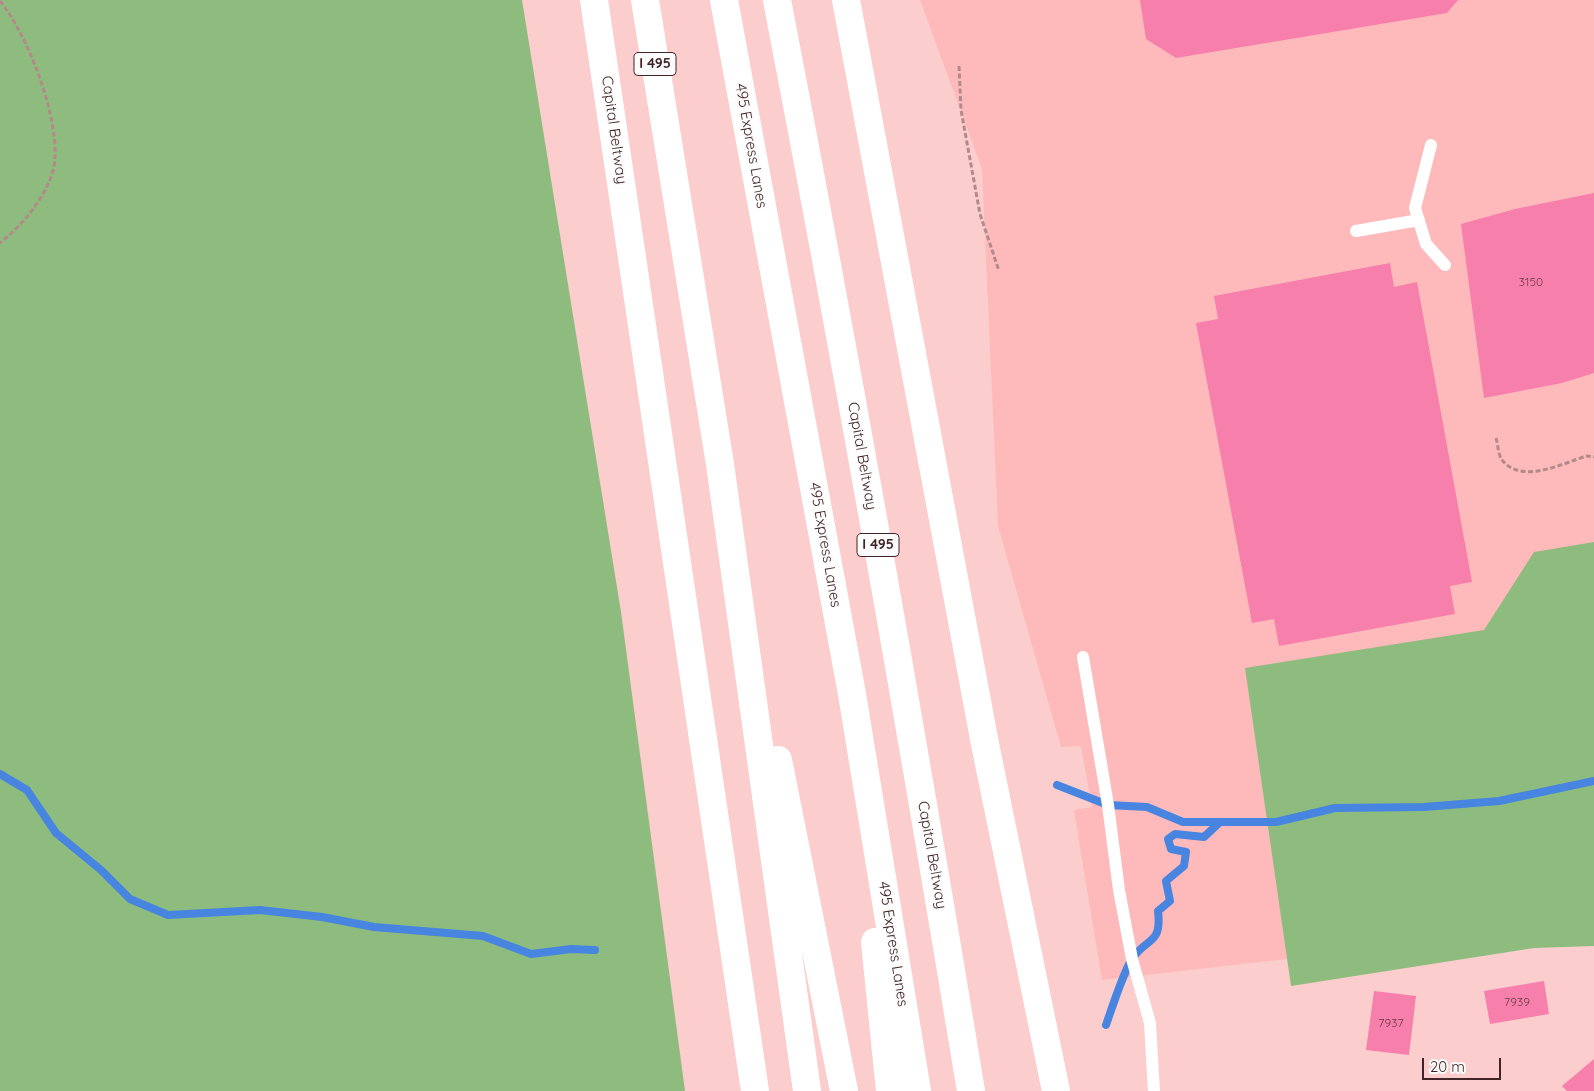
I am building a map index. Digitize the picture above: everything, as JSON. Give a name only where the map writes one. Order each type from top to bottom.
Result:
[{"type":"highway","name":"Capital Beltway","points":[[594,0],[754,1091]]},
{"type":"highway","name":"I 495","points":[[645,0],[720,464],[807,1091]]},
{"type":"highway","name":"495 Express Lanes","points":[[724,0],[852,694],[917,1091]]},
{"type":"highway","name":"Capital Beltway","points":[[777,0],[838,317],[971,1091]]},
{"type":"highway","points":[[846,0],[985,744],[1056,1091]]},
{"type":"highway","points":[[720,464],[844,1091]]},
{"type":"highway","points":[[852,694],[890,1091]]},
{"type":"highway","points":[[1017,900],[1042,1091]]},
{"type":"lane","points":[[1431,145],[1415,208],[1426,244],[1445,265]]},
{"type":"lane","points":[[1356,231],[1419,220]]},
{"type":"lane","points":[[1084,657],[1108,805],[1119,890],[1132,959],[1144,992],[1150,1023],[1154,1091]]},
{"type":"path","points":[[0,1],[31,53],[45,92],[56,157],[52,176],[39,199],[18,228],[0,243]]},
{"type":"path","points":[[959,66],[961,110],[974,188],[980,214],[1000,271]]},
{"type":"path","points":[[1496,438],[1501,459],[1512,468],[1526,473],[1594,456]]},
{"type":"shaded area","points":[[920,0],[1594,0],[1594,924],[1102,980],[1074,810],[1092,807],[1081,746],[1061,747],[998,526],[982,169]]},
{"type":"green space","points":[[0,0],[522,0],[621,612],[685,1091],[0,1091]]},
{"type":"green space","points":[[1594,542],[1594,946],[1534,948],[1291,986],[1245,668],[1484,630],[1534,552]]},
{"type":"building","points":[[1140,0],[1458,0],[1447,13],[1176,58],[1146,39]]},
{"type":"building","points":[[1594,193],[1594,373],[1562,383],[1484,398],[1461,224],[1515,209]]},
{"type":"building","points":[[1390,263],[1394,287],[1417,282],[1472,582],[1450,586],[1455,614],[1279,646],[1274,619],[1252,623],[1196,323],[1218,319],[1214,296]]},
{"type":"building","points":[[1544,981],[1549,1014],[1490,1024],[1484,991]]},
{"type":"building","points":[[1374,991],[1416,996],[1409,1055],[1366,1050]]},
{"type":"building","points":[[1594,1059],[1594,1091],[1567,1091],[1562,1086]]},
{"type":"waterway","points":[[0,774],[27,790],[56,833],[101,870],[130,899],[168,915],[260,910],[322,917],[374,927],[483,936],[531,954],[571,949],[595,950]]},
{"type":"waterway","points":[[1057,785],[1108,805],[1147,807],[1183,822],[1276,822],[1335,808],[1424,807],[1499,801],[1594,781]]},
{"type":"waterway","points":[[1106,1025],[1132,959],[1152,940],[1158,930],[1158,911],[1170,901],[1166,881],[1184,866],[1186,852],[1171,849],[1168,839],[1175,834],[1204,837],[1220,822]]}]
